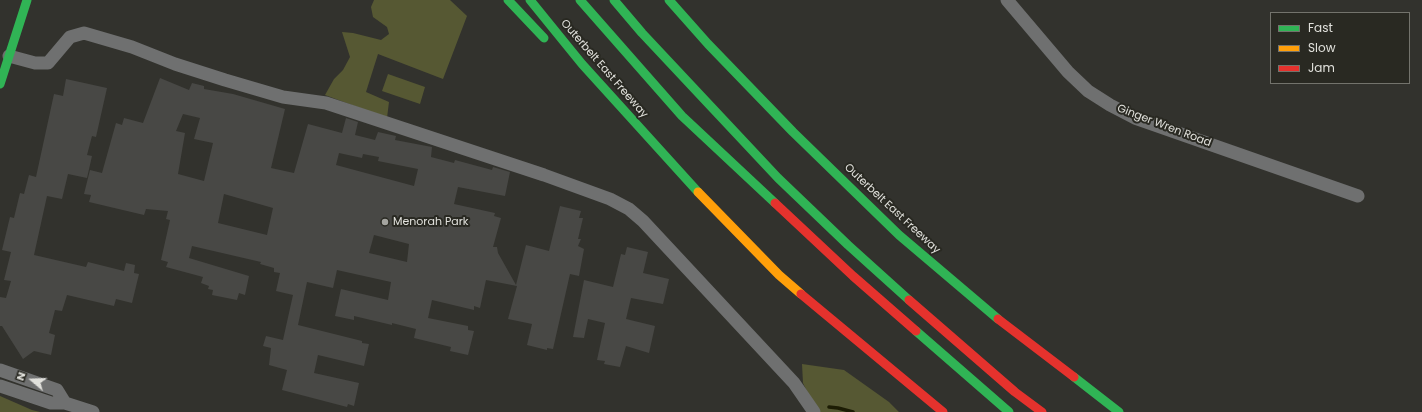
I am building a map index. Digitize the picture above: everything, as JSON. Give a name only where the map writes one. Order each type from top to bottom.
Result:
[{"type":"main road","points":[[0,84],[27,0]]},
{"type":"main road","points":[[508,0],[549,43]]},
{"type":"main road","name":"Outerbelt East Freeway","points":[[530,0],[582,64],[701,196],[779,275],[943,412]]},
{"type":"main road","points":[[580,0],[682,116],[853,276],[1009,412]]},
{"type":"main road","points":[[614,0],[642,33],[713,110],[783,183],[848,245],[936,324],[1015,392],[1042,412]]},
{"type":"main road","name":"Outerbelt East Freeway","points":[[669,0],[708,44],[793,132],[899,235],[999,320],[1119,412]]},
{"type":"main road","points":[[571,66],[701,196]]},
{"type":"street","name":"Ginger Wren Road","points":[[1007,0],[1068,72],[1088,90],[1110,105],[1135,118],[1358,196]]},
{"type":"street","points":[[9,56],[35,63],[48,63],[70,37],[84,33],[132,47],[175,64],[225,80],[283,96],[326,103],[544,175],[610,199],[629,209],[643,221],[794,383],[814,412]]},
{"type":"street","points":[[0,370],[57,390],[65,403]]},
{"type":"street","points":[[0,386],[51,404],[65,403],[94,412]]},
{"type":"green space","points":[[374,0],[450,0],[467,16],[443,79],[378,54],[366,92],[389,102],[387,118],[325,95],[334,79],[343,70],[350,57],[342,32],[353,33],[381,40],[389,34],[387,27],[373,17],[371,7]]},
{"type":"green space","points":[[388,74],[425,87],[420,104],[382,91]]},
{"type":"green space","points":[[802,364],[844,370],[889,402],[899,412],[817,412],[803,383]]},
{"type":"green space","points":[[0,396],[32,410],[40,412],[0,412]]},
{"type":"building","name":"Menorah Park","points":[[160,78],[189,90],[192,83],[204,86],[204,89],[233,94],[285,109],[271,168],[294,173],[308,124],[342,133],[346,118],[358,122],[355,135],[375,140],[378,132],[396,136],[395,140],[432,147],[431,157],[454,163],[455,160],[492,170],[493,167],[510,172],[505,196],[458,187],[454,204],[495,213],[494,216],[501,218],[493,247],[497,247],[498,253],[516,285],[526,245],[549,251],[560,206],[581,211],[579,218],[583,218],[578,239],[581,239],[578,246],[584,249],[579,276],[570,274],[553,349],[547,348],[547,350],[527,345],[532,324],[508,319],[517,286],[486,280],[480,308],[474,306],[474,310],[432,300],[428,318],[468,326],[468,330],[474,331],[468,355],[450,351],[451,347],[414,338],[416,329],[354,316],[354,320],[335,316],[341,289],[388,300],[391,282],[337,270],[333,288],[307,282],[298,325],[369,344],[364,366],[318,355],[314,373],[359,383],[354,406],[348,404],[347,407],[282,390],[287,370],[269,365],[271,348],[263,346],[266,336],[283,340],[293,295],[276,291],[280,273],[274,272],[274,268],[260,264],[261,262],[192,246],[189,258],[249,276],[245,295],[239,293],[237,300],[212,295],[213,290],[208,289],[209,286],[201,283],[203,277],[166,267],[168,262],[161,260],[170,220],[166,219],[168,211],[146,209],[144,215],[89,202],[91,195],[84,194],[90,170],[102,173],[116,123],[122,125],[124,118],[143,123]],"holes":[[[183,114],[200,118],[194,139],[213,143],[204,181],[178,174],[185,133],[176,131]],[[339,153],[362,158],[363,154],[379,157],[378,161],[418,169],[414,186],[336,165]],[[224,194],[273,208],[267,235],[218,223]],[[374,235],[409,244],[407,262],[369,253]]]},
{"type":"building","points":[[66,79],[107,88],[96,137],[92,136],[87,155],[92,156],[87,178],[68,174],[62,199],[47,196],[34,255],[86,267],[88,262],[124,271],[126,263],[135,265],[134,273],[139,274],[132,303],[116,299],[114,306],[67,295],[62,311],[55,310],[49,333],[55,335],[51,355],[34,351],[23,359],[2,326],[0,326],[0,297],[6,298],[11,281],[4,280],[11,252],[2,250],[10,217],[14,218],[20,193],[24,194],[29,175],[36,177],[54,94],[63,96]]},
{"type":"building","points":[[627,247],[648,252],[643,273],[669,279],[663,304],[631,298],[626,319],[655,326],[649,353],[626,346],[620,367],[604,364],[605,361],[597,360],[605,323],[588,319],[584,338],[573,337],[584,280],[613,287],[621,254],[625,255]]},
{"type":"waterway","points":[[829,407],[853,412]]},
{"type":"traffic: fast","points":[[0,84],[27,0]]},
{"type":"traffic: fast","points":[[508,0],[544,38]]},
{"type":"traffic: fast","points":[[530,0],[582,64],[698,192]]},
{"type":"traffic: fast","points":[[580,0],[682,116],[775,203]]},
{"type":"traffic: fast","points":[[614,0],[642,33],[778,178],[848,245],[909,300]]},
{"type":"traffic: fast","points":[[669,0],[708,44],[793,132],[899,235],[998,319]]},
{"type":"traffic: fast","points":[[916,331],[1009,412]]},
{"type":"traffic: fast","points":[[1074,377],[1119,412]]},
{"type":"traffic: slow","points":[[698,192],[779,275],[801,294]]},
{"type":"traffic: jam","points":[[775,203],[853,276],[916,331]]},
{"type":"traffic: jam","points":[[801,294],[943,412]]},
{"type":"traffic: jam","points":[[909,300],[1015,392],[1042,412]]},
{"type":"traffic: jam","points":[[998,319],[1074,377]]},
{"type":"place","name":"Menorah Park","points":[[385,222]]}]
